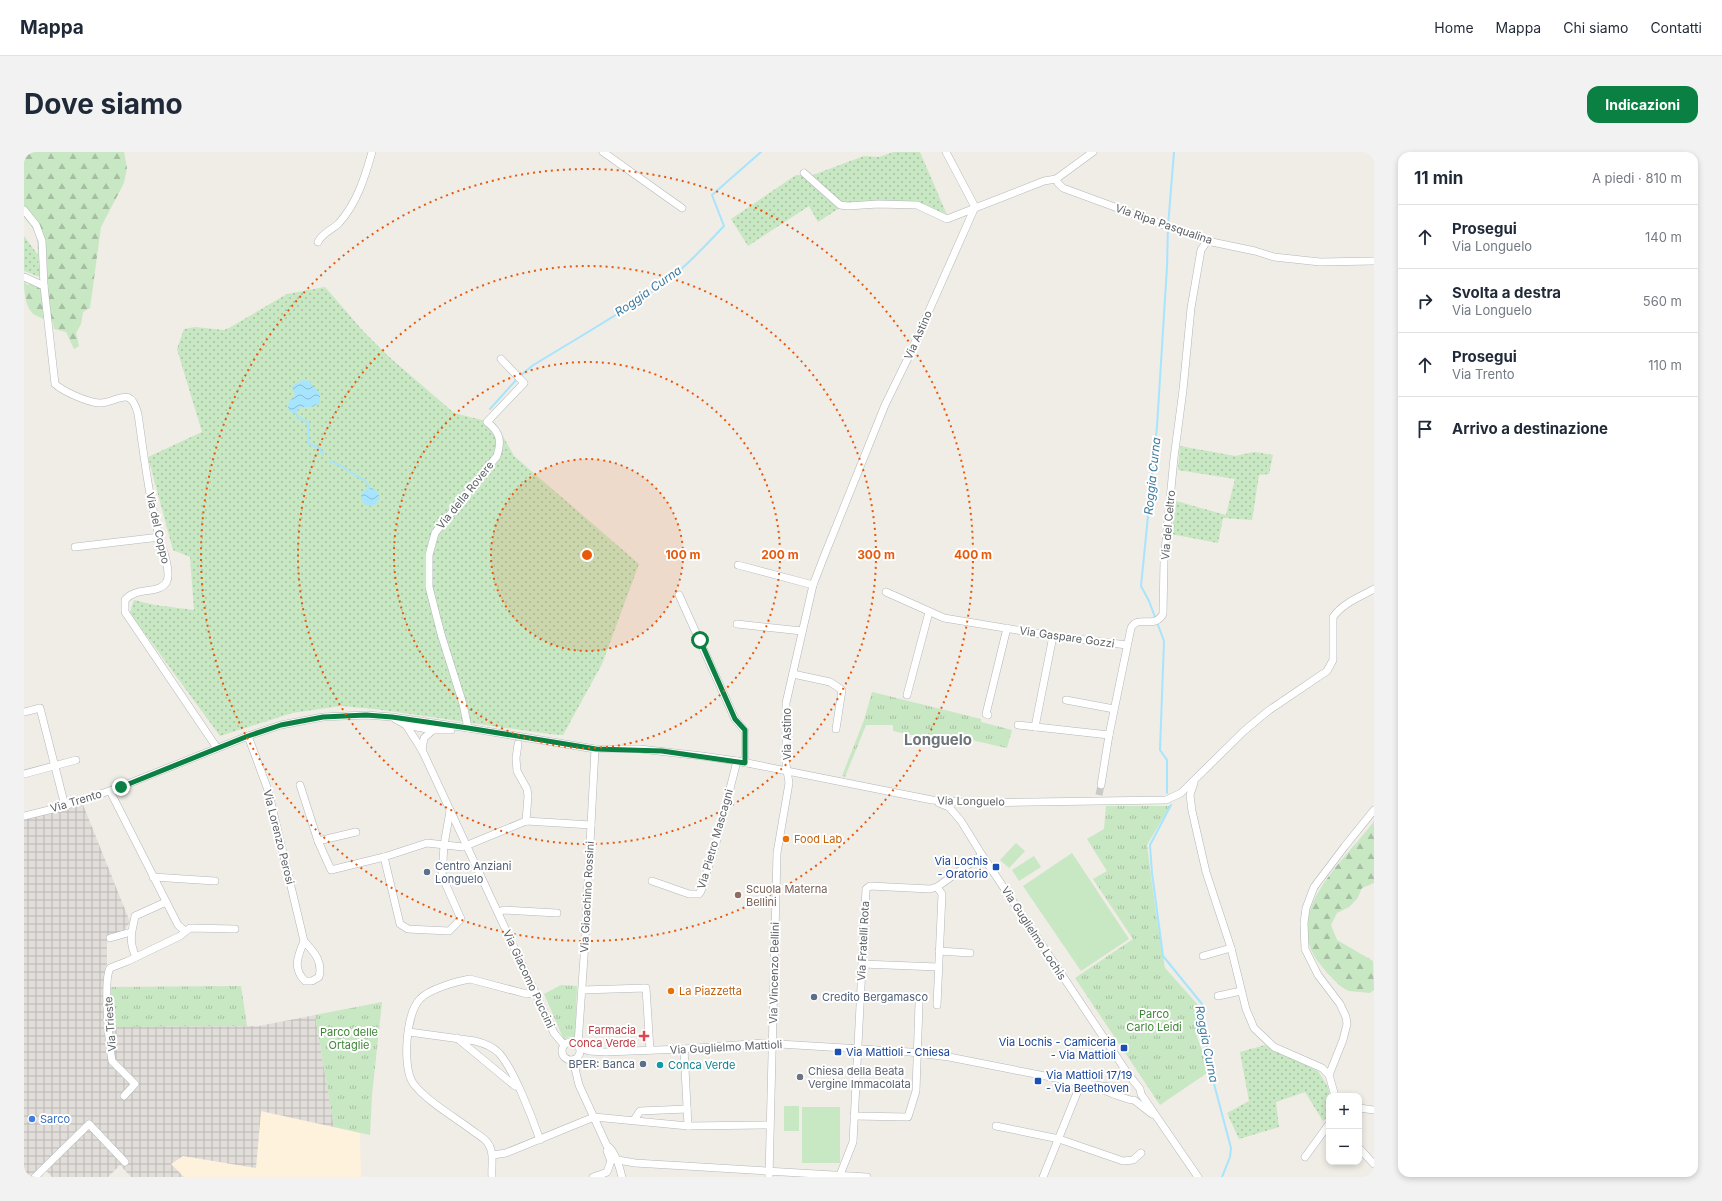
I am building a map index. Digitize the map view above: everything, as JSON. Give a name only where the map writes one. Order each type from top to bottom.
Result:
[{"type":"street","points":[[318,242],[320,238],[338,224],[353,202],[366,177],[372,152]]},
{"type":"street","points":[[603,152],[682,208]]},
{"type":"street","points":[[946,152],[975,207]]},
{"type":"street","points":[[804,173],[840,204],[848,206],[878,204],[917,206],[947,219],[1044,181],[1056,179],[1093,152]]},
{"type":"street","name":"Via Ripa Pasqualina","points":[[1056,179],[1063,188],[1207,241],[1285,259],[1320,262],[1374,261]]},
{"type":"street","name":"Via Astino","points":[[787,771],[786,703],[813,585],[885,405],[908,358],[975,207]]},
{"type":"street","points":[[24,210],[36,225],[42,241],[44,286],[24,277]]},
{"type":"street","name":"Via del Celtro","points":[[1101,785],[1114,709],[1132,625],[1138,622],[1158,620],[1164,609],[1164,561],[1191,308],[1201,250],[1207,241]]},
{"type":"street","name":"Via del Coppo","points":[[44,286],[55,384],[71,394],[96,402],[103,403],[121,396],[129,398],[135,404],[138,414],[154,514],[167,568],[167,580],[164,586],[160,588],[131,594],[125,600],[124,608],[132,624],[217,748]]},
{"type":"street","name":"Via della Rovere","points":[[468,728],[463,704],[441,634],[429,586],[429,555],[435,533],[497,456],[501,445],[499,434],[495,428],[487,422],[524,383],[501,359]]},
{"type":"street","points":[[74,547],[160,538]]},
{"type":"street","points":[[738,565],[813,585]]},
{"type":"street","name":"Via Longuelo","points":[[217,748],[281,725],[323,717],[366,715],[392,717],[489,731],[596,749],[662,751],[737,761],[932,800],[975,803],[1099,798],[1166,800],[1181,794],[1244,731],[1268,711],[1327,671],[1333,660],[1333,617],[1350,602],[1374,589]]},
{"type":"street","name":"Via Gaspare Gozzi","points":[[886,592],[944,618],[1053,636],[1127,645]]},
{"type":"street","points":[[680,595],[735,719],[745,730],[745,763]]},
{"type":"street","points":[[907,695],[929,612]]},
{"type":"street","points":[[737,624],[802,631]]},
{"type":"street","name":"Via Gaspare Gozzi","points":[[987,715],[1007,628]]},
{"type":"street","points":[[1035,727],[1053,636]]},
{"type":"street","points":[[793,674],[830,682],[842,690],[836,729]]},
{"type":"street","points":[[1066,700],[1114,709]]},
{"type":"street","points":[[24,712],[40,708],[65,806]]},
{"type":"street","name":"Via Giacomo Puccini","points":[[392,717],[406,725],[422,750],[554,1033],[564,1045],[562,1049],[563,1055],[566,1059],[576,1058]]},
{"type":"street","name":"Via Longuelo","points":[[406,725],[432,730],[489,731]]},
{"type":"street","points":[[1018,725],[1109,735]]},
{"type":"street","points":[[422,750],[424,738],[432,730],[438,727],[453,726]]},
{"type":"street","name":"Via Lorenzo Perosi","points":[[248,736],[268,790],[304,941],[317,955],[321,970],[319,977],[312,981],[305,981],[300,976],[296,959],[304,941]]},
{"type":"street","points":[[518,744],[516,758],[518,771],[527,789],[528,796],[526,821]]},
{"type":"street","name":"Via Trento","points":[[24,816],[65,806],[110,791],[217,748]]},
{"type":"street","name":"Via Gioachino Rossini","points":[[579,1046],[596,749]]},
{"type":"street","points":[[24,774],[76,760]]},
{"type":"street","name":"Via Pietro Mascagni","points":[[652,881],[689,894],[699,894],[718,836],[737,761]]},
{"type":"street","name":"Via Vincenzo Bellini","points":[[769,1174],[777,853],[789,783],[787,771]]},
{"type":"street","points":[[1195,781],[1190,795],[1192,811],[1206,872],[1231,948],[1246,1009],[1254,1028],[1274,1048],[1322,1068],[1329,1075],[1334,1093]]},
{"type":"street","points":[[300,785],[318,841],[331,870],[384,857],[427,843],[463,847],[467,846],[526,821],[591,825]]},
{"type":"street","points":[[110,791],[178,926],[185,931]]},
{"type":"street","name":"Via Guglielmo Lochis","points":[[932,800],[948,807],[961,821],[1141,1094],[1198,1177]]},
{"type":"street","points":[[961,821],[957,811],[959,806],[975,803]]},
{"type":"street","points":[[384,857],[400,924],[408,929],[449,931],[461,919],[442,876],[444,845],[450,810]]},
{"type":"street","points":[[1329,1075],[1343,1040],[1346,1017],[1340,1004],[1318,975],[1305,949],[1304,923],[1306,908],[1314,887],[1374,810]]},
{"type":"street","points":[[318,841],[356,832]]},
{"type":"street","points":[[937,1005],[942,894],[938,887],[982,855]]},
{"type":"street","points":[[153,877],[215,881]]},
{"type":"street","name":"Via Fratelli Rota","points":[[840,1175],[852,1142],[867,888],[870,886],[930,889],[938,887]]},
{"type":"street","points":[[136,957],[132,950],[131,932],[135,916],[166,902]]},
{"type":"street","points":[[498,912],[504,910],[557,914]]},
{"type":"street","name":"Via Trieste","points":[[124,1096],[135,1084],[112,1061],[109,1029],[108,973],[110,968],[180,936],[190,928],[235,929]]},
{"type":"street","points":[[110,938],[131,932]]},
{"type":"street","points":[[1203,956],[1231,948]]},
{"type":"street","points":[[939,951],[970,953]]},
{"type":"street","points":[[862,964],[938,967]]},
{"type":"street","points":[[492,1177],[491,1164],[493,1155],[487,1142],[423,1093],[413,1082],[407,1067],[411,1019],[419,999],[427,993],[463,980],[470,979],[527,994],[535,993]]},
{"type":"street","points":[[582,990],[646,988],[650,1050]]},
{"type":"street","points":[[1218,996],[1241,991]]},
{"type":"street","points":[[854,1116],[908,1117],[916,1091],[919,1004]]},
{"type":"street","points":[[409,1032],[484,1043],[494,1049],[504,1060],[519,1088],[540,1140]]},
{"type":"street","points":[[456,1038],[519,1088]]},
{"type":"street","points":[[564,1045],[571,1041],[579,1046]]},
{"type":"street","name":"Via Guglielmo Mattioli","points":[[579,1046],[589,1051],[605,1052],[684,1049],[735,1044],[772,1043],[918,1053],[1084,1083],[1128,1088],[1137,1086]]},
{"type":"street","name":"Via Giacomo Puccini","points":[[579,1046],[576,1058],[579,1085],[607,1146],[606,1149],[611,1162],[605,1174]]},
{"type":"street","points":[[684,1049],[688,1126]]},
{"type":"street","name":"Via Guglielmo Mattioli","points":[[576,1058],[605,1052]]},
{"type":"street","name":"Via Guglielmo Lochis","points":[[1128,1074],[1128,1088]]},
{"type":"street","points":[[1043,1177],[1084,1083]]},
{"type":"street","name":"Via Guglielmo Mattioli","points":[[1084,1083],[1134,1100],[1157,1117]]},
{"type":"street","points":[[1126,1097],[1128,1088]]},
{"type":"street","points":[[1134,1100],[1139,1098],[1141,1094]]},
{"type":"street","points":[[1362,1108],[1374,1110]]},
{"type":"street","points":[[634,1120],[640,1111],[687,1109]]},
{"type":"street","points":[[493,1155],[506,1153],[594,1117],[688,1126],[770,1125]]},
{"type":"street","points":[[35,1177],[89,1124],[125,1162]]},
{"type":"street","points":[[996,1126],[1060,1139],[1123,1161],[1133,1160],[1141,1153]]},
{"type":"street","points":[[1305,1157],[1326,1128]]},
{"type":"street","name":"Via Giacomo Puccini","points":[[607,1146],[610,1147],[618,1160]]},
{"type":"street","points":[[1362,1151],[1374,1164]]},
{"type":"street","points":[[622,1176],[618,1160],[635,1163],[769,1174],[867,1177]]},
{"type":"street","points":[[622,1176],[625,1167],[635,1163]]},
{"type":"street","points":[[593,1177],[616,1170],[622,1176]]},
{"type":"shaded area","points":[[82,802],[130,922],[123,932],[107,937],[107,964],[105,967],[106,1027],[259,1026],[315,1015],[334,1127],[261,1111],[256,1168],[183,1156],[171,1164],[184,1177],[131,1177],[120,1165],[108,1177],[52,1177],[43,1167],[32,1177],[24,1177],[24,818]]},
{"type":"shaded area","points":[[260,1111],[360,1133],[361,1177],[184,1177],[171,1164],[183,1156],[256,1168]]},
{"type":"green space","points":[[24,152],[124,152],[127,168],[124,183],[101,227],[90,308],[83,312],[81,324],[76,333],[79,346],[74,349],[66,332],[54,329],[53,322],[32,313],[26,300],[24,282],[28,285],[39,280],[40,277],[37,238],[34,230],[24,217]]},
{"type":"green space","points":[[894,152],[920,152],[947,215],[921,203],[882,201],[847,203],[818,222],[809,206],[748,246],[731,219],[796,175],[813,175],[864,156],[879,157]]},
{"type":"green space","points":[[24,236],[38,255],[40,277],[24,271]]},
{"type":"green space","points":[[325,287],[363,331],[388,356],[454,413],[490,422],[500,431],[514,456],[639,564],[602,664],[563,735],[375,709],[340,706],[292,713],[220,736],[130,613],[134,600],[155,605],[194,610],[190,557],[173,550],[148,457],[202,432],[177,349],[184,329],[195,327],[224,330],[287,294]]},
{"type":"green space","points":[[1180,446],[1235,456],[1254,452],[1273,455],[1269,474],[1259,475],[1252,520],[1223,518],[1218,543],[1171,534],[1176,501],[1226,515],[1235,479],[1178,470]]},
{"type":"green space","points":[[872,692],[981,719],[981,722],[1012,730],[1007,748],[953,736],[950,743],[893,731],[893,725],[866,725],[845,777],[842,776],[864,720]]},
{"type":"green space","name":"Parco Carlo Leidi","points":[[1106,806],[1170,806],[1147,845],[1156,914],[1165,968],[1198,1005],[1202,1025],[1197,1037],[1210,1071],[1160,1105],[1075,978],[1133,939],[1093,879],[1107,871],[1087,839],[1104,829]]},
{"type":"green space","points":[[1374,821],[1374,883],[1362,888],[1357,899],[1349,907],[1337,913],[1331,925],[1337,940],[1373,961],[1374,990],[1370,993],[1349,991],[1337,983],[1329,975],[1320,964],[1309,945],[1307,925],[1312,906],[1321,888]]},
{"type":"green space","points":[[1016,843],[1025,851],[1009,868],[1000,860]]},
{"type":"green space","points":[[1072,853],[1129,939],[1081,971],[1023,886]]},
{"type":"green space","points":[[1034,856],[1041,867],[1019,881],[1012,870]]},
{"type":"green space","points":[[561,985],[577,986],[575,1038],[568,1037],[564,1040],[544,994]]},
{"type":"green space","points":[[241,986],[247,1026],[112,1027],[111,987]]},
{"type":"green space","name":"Parco delle Ortaglie","points":[[382,1002],[372,1095],[370,1135],[334,1127],[315,1015]]},
{"type":"green space","points":[[1265,1045],[1318,1071],[1328,1087],[1329,1093],[1326,1093],[1326,1119],[1323,1121],[1305,1092],[1276,1102],[1279,1127],[1239,1139],[1227,1113],[1249,1101],[1240,1052]]},
{"type":"green space","points":[[784,1106],[799,1106],[799,1131],[784,1131]]},
{"type":"green space","points":[[802,1107],[840,1107],[840,1163],[802,1163]]},
{"type":"water","points":[[303,380],[310,381],[319,392],[320,403],[312,407],[300,407],[296,412],[292,413],[288,408],[289,401],[295,395],[292,386]]},
{"type":"water","points":[[366,488],[374,488],[379,493],[377,504],[374,506],[366,506],[361,501],[361,493]]},
{"type":"waterway","name":"Roggia Curna","points":[[520,376],[532,366],[651,292],[690,262],[724,226],[712,195],[761,152]]},
{"type":"waterway","name":"Roggia Curna","points":[[1167,793],[1167,760],[1160,750],[1164,641],[1149,601],[1141,586],[1157,426],[1167,267],[1168,226],[1174,152]]},
{"type":"waterway","name":"Roggia Curna","points":[[490,409],[517,379]]},
{"type":"waterway","points":[[295,412],[299,418],[309,423],[308,443],[320,449],[323,455]]},
{"type":"waterway","points":[[330,462],[340,465],[363,479],[369,488]]},
{"type":"waterway","name":"Roggia Curna","points":[[1171,805],[1150,845],[1152,873],[1163,956],[1202,1004],[1209,1065],[1231,1148],[1230,1157],[1222,1177]]},
{"type":"tunnel","points":[[1099,795],[1101,785]]},
{"type":"place","name":"Food Lab","points":[[786,839]]},
{"type":"place","name":"Via Lochis - Oratorio","points":[[996,867]]},
{"type":"place","name":"Centro Anziani Longuelo","points":[[427,872]]},
{"type":"place","name":"Scuola Materna Bellini","points":[[738,895]]},
{"type":"place","name":"La Piazzetta","points":[[671,991]]},
{"type":"place","name":"Credito Bergamasco","points":[[814,997]]},
{"type":"place","name":"Farmacia Conca Verde","points":[[644,1036]]},
{"type":"place","name":"Via Lochis - Camiceria - Via Mattioli","points":[[1124,1048]]},
{"type":"place","name":"Via Mattioli - Chiesa","points":[[838,1052]]},
{"type":"place","name":"BPER: Banca","points":[[643,1064]]},
{"type":"place","name":"Conca Verde","points":[[660,1065]]},
{"type":"place","name":"Chiesa della Beata Vergine Immacolata","points":[[800,1077]]},
{"type":"place","name":"Via Mattioli 17/19 - Via Beethoven","points":[[1038,1081]]},
{"type":"place","name":"Sarco","points":[[32,1119]]},
{"type":"district","name":"Longuelo","points":[[938,739]]},
{"type":"route","points":[[121,787],[248,736],[281,725],[323,717],[366,715],[392,717],[468,728],[596,749],[662,751],[745,763],[745,730],[735,719],[700,640]]}]
